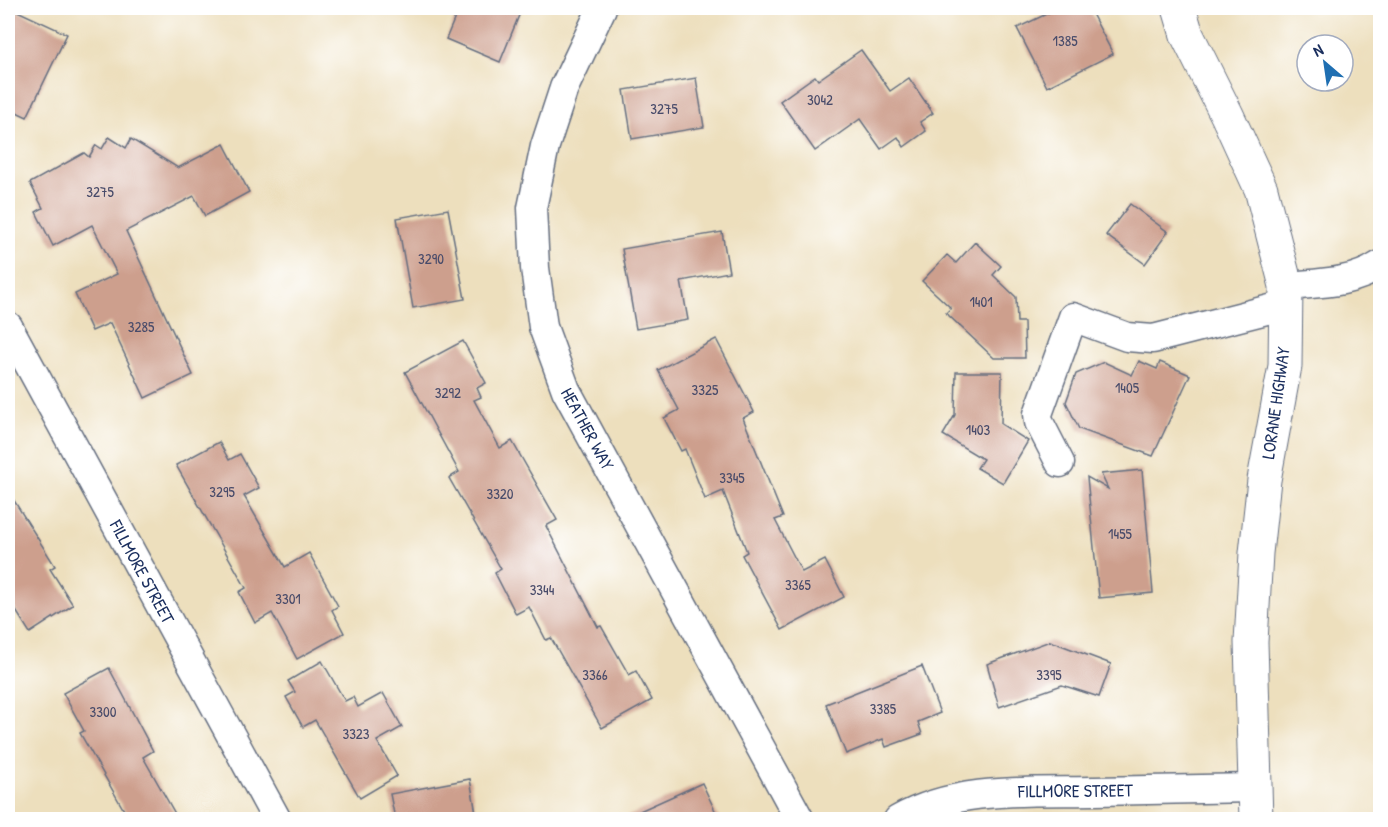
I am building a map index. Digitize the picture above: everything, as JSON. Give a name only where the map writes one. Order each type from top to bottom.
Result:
[{"type":"street","name":"HEATHER WAY","points":[[602,8],[564,88],[545,146],[532,208],[535,268],[543,327],[566,390],[800,819]]},
{"type":"street","name":"LORANE HIGHWAY","points":[[1179,8],[1187,35],[1227,114],[1261,189],[1286,296],[1285,366],[1264,480],[1256,553],[1251,642],[1256,804]]},
{"type":"street","points":[[1060,463],[1039,422],[1038,414],[1073,317],[1127,337],[1153,339],[1286,296],[1352,279],[1370,273],[1380,265]]},
{"type":"street","name":"FILLMORE STREET","points":[[8,326],[277,819]]},
{"type":"street","name":"FILLMORE STREET","points":[[898,819],[956,798],[1003,792],[1256,804]]},
{"type":"building","points":[[8,8],[67,34],[27,117],[8,108]]},
{"type":"building","points":[[459,8],[522,8],[500,62],[446,39]]},
{"type":"building","points":[[1059,8],[1089,8],[1113,54],[1047,87],[1017,28]]},
{"type":"building","points":[[861,50],[890,91],[909,78],[933,113],[920,122],[926,131],[904,147],[898,137],[881,149],[860,119],[815,151],[780,101],[815,76],[818,80]]},
{"type":"building","points":[[696,78],[704,127],[632,139],[624,90]]},
{"type":"building","points":[[109,137],[126,148],[131,139],[178,168],[224,144],[249,192],[205,216],[194,196],[126,231],[193,375],[145,398],[110,323],[92,331],[75,294],[117,274],[92,225],[53,246],[36,212],[43,208],[30,183],[84,153],[89,157],[96,145],[102,149]]},
{"type":"building","points":[[1130,204],[1168,232],[1145,264],[1106,235]]},
{"type":"building","points":[[448,209],[465,299],[413,308],[397,218]]},
{"type":"building","points":[[722,232],[729,272],[681,281],[688,320],[636,329],[622,249]]},
{"type":"building","points":[[975,242],[1001,266],[993,275],[1016,297],[1017,322],[1024,322],[1025,358],[994,358],[946,313],[951,308],[922,281],[947,255],[956,263]]},
{"type":"building","points":[[716,339],[754,412],[743,418],[783,517],[775,520],[802,572],[825,560],[844,597],[782,630],[742,555],[747,552],[723,491],[705,499],[685,449],[681,451],[664,418],[679,410],[658,370]]},
{"type":"building","points":[[463,341],[486,383],[477,388],[481,397],[474,400],[500,448],[512,441],[557,520],[546,526],[598,627],[601,626],[629,675],[636,671],[652,700],[602,728],[551,638],[546,640],[529,607],[516,614],[495,573],[501,569],[449,478],[459,472],[405,372]]},
{"type":"building","points":[[1139,361],[1157,369],[1160,362],[1190,375],[1153,456],[1079,429],[1066,402],[1076,374],[1104,362],[1132,375]]},
{"type":"building","points":[[956,372],[1002,372],[1001,424],[1028,441],[1003,483],[977,468],[983,459],[943,435],[955,415]]},
{"type":"building","points":[[219,442],[229,460],[240,454],[259,488],[244,496],[285,567],[309,553],[338,606],[332,610],[344,633],[297,659],[272,613],[255,623],[239,592],[246,588],[176,465]]},
{"type":"building","points":[[1142,470],[1153,593],[1099,598],[1087,477],[1108,489],[1101,474]]},
{"type":"building","points":[[8,491],[55,566],[50,569],[73,605],[30,633],[8,598]]},
{"type":"building","points":[[1050,641],[1111,664],[1099,697],[1062,685],[999,707],[987,664]]},
{"type":"building","points":[[322,661],[345,701],[353,697],[358,707],[383,693],[402,727],[377,741],[397,776],[360,798],[315,720],[303,727],[286,697],[295,692],[288,681]]},
{"type":"building","points":[[922,666],[940,713],[918,722],[922,734],[886,747],[883,739],[846,754],[826,704]]},
{"type":"building","points":[[109,668],[153,751],[143,757],[178,819],[129,819],[80,733],[84,731],[63,693]]},
{"type":"building","points":[[470,779],[477,819],[395,819],[390,794]]},
{"type":"building","points":[[702,783],[719,819],[622,819]]}]
